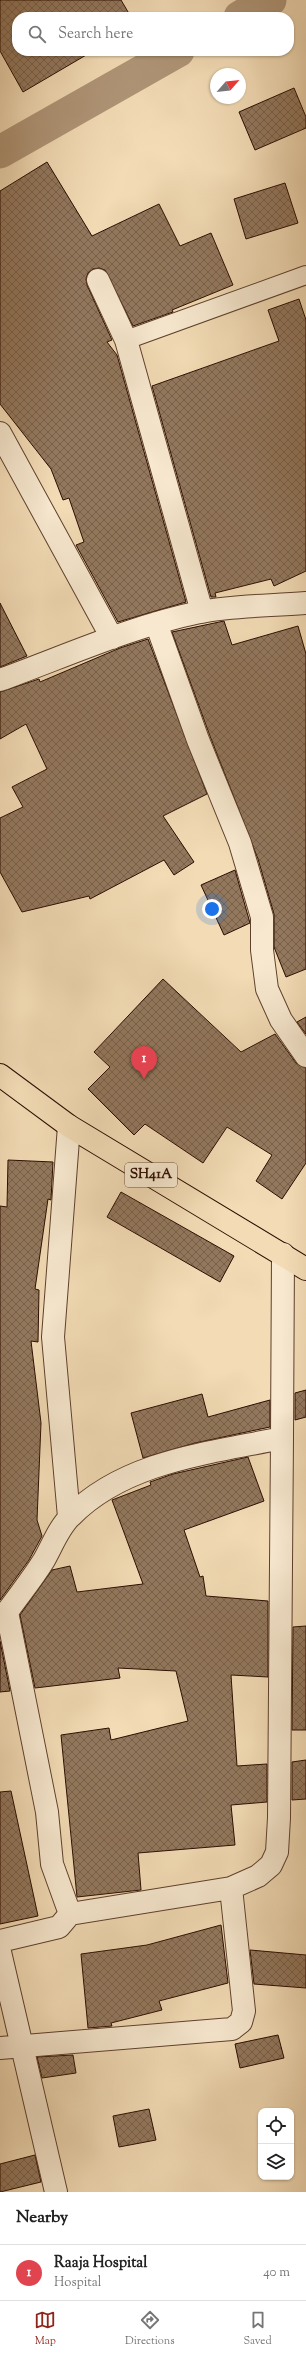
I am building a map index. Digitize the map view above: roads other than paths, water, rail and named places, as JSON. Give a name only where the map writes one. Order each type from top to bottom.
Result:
[{"type":"main road","name":"SH41A","points":[[0,1076],[69,1126],[306,1269]]},
{"type":"street","points":[[98,280],[126,340],[202,612]]},
{"type":"street","points":[[0,433],[112,638]]},
{"type":"street","points":[[0,680],[156,623],[202,612],[243,606],[306,603]]},
{"type":"street","points":[[156,623],[198,740],[240,843],[262,917],[262,950],[267,989],[281,1020],[306,1056]]},
{"type":"street","points":[[69,1126],[53,1337],[69,1517]]},
{"type":"street","points":[[0,1941],[59,1927],[70,1914],[230,1888],[258,1876],[271,1865],[277,1852],[283,1254]]},
{"type":"street","points":[[70,1914],[52,1864],[47,1812],[4,1614],[43,1561],[69,1517],[102,1492],[138,1471],[206,1454],[282,1438]]},
{"type":"street","points":[[0,2048],[232,2029],[240,2022],[244,2011],[230,1888]]},
{"type":"street","points":[[0,1952],[23,2045],[56,2192]]},
{"type":"lane","points":[[126,340],[306,275]]},
{"type":"waterway","points":[[249,12],[270,0]]},
{"type":"waterway","points":[[0,152],[169,56]]},
{"type":"place","name":"Raaja Hospital","points":[[144,1079]]}]
